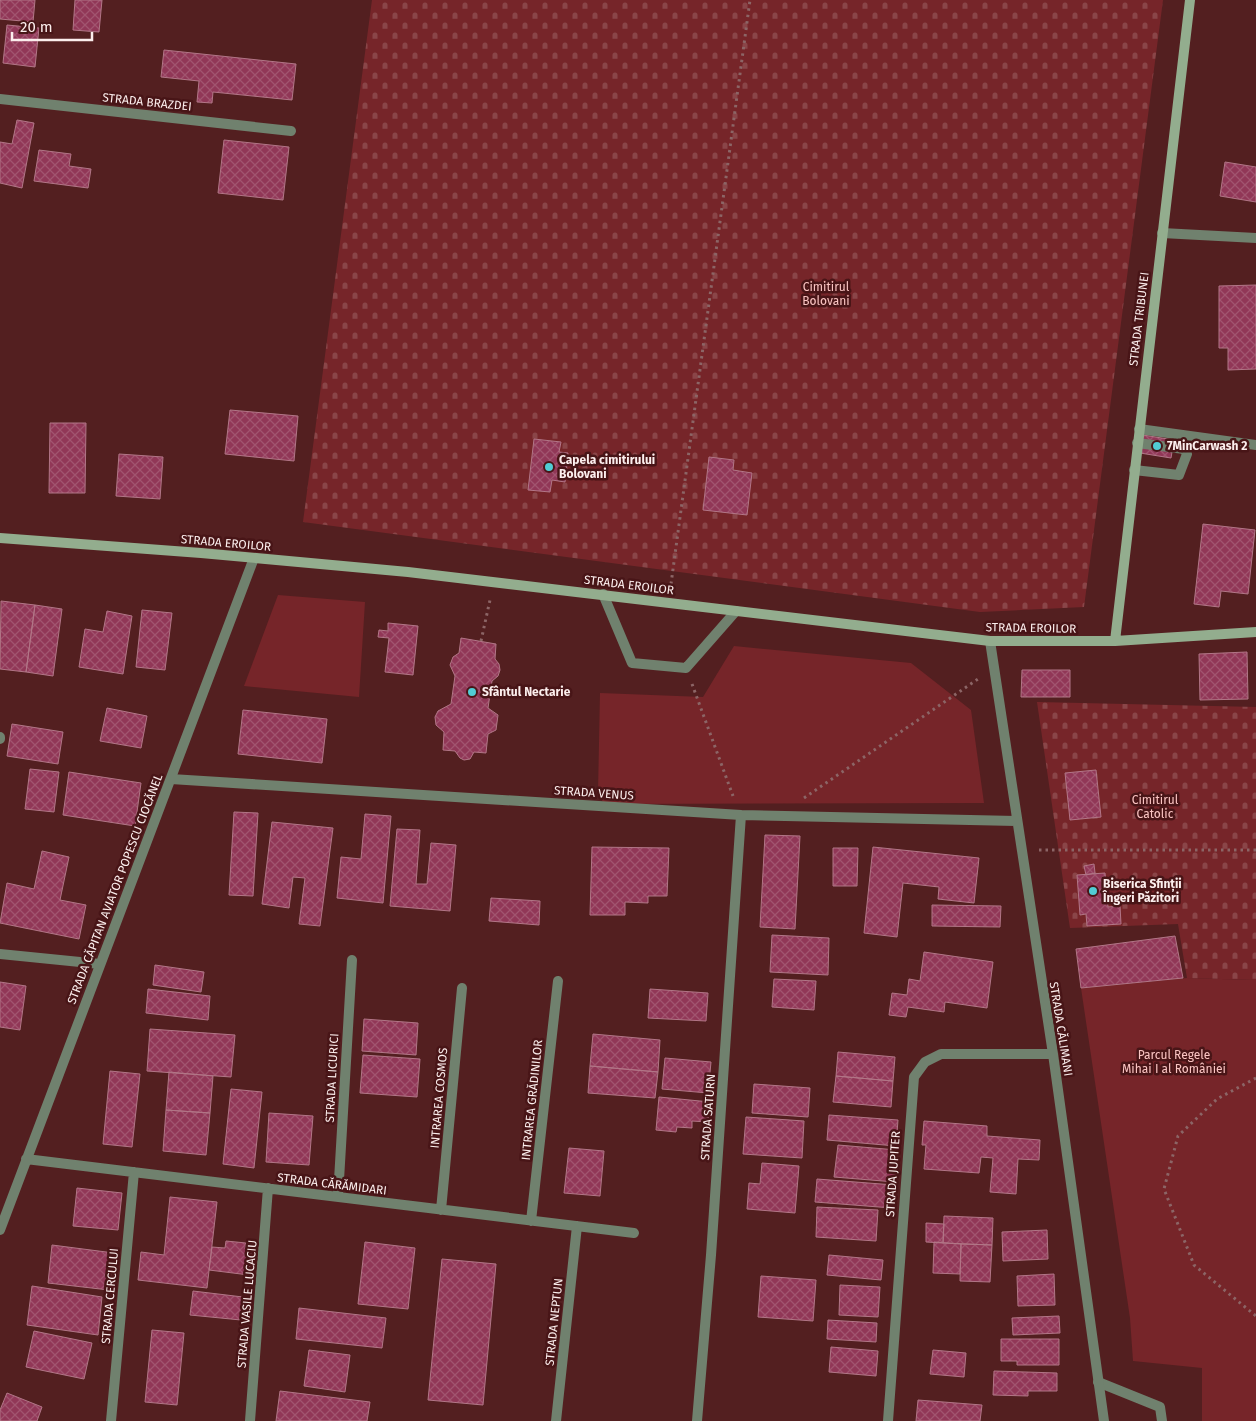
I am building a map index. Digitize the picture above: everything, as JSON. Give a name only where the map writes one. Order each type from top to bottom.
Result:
[{"type":"street","name":"STRADA TRIBUNEI","points":[[1115,641],[1190,0]]},
{"type":"street","name":"STRADA BRAZDEI","points":[[0,99],[291,131]]},
{"type":"street","points":[[1162,233],[1256,238]]},
{"type":"street","points":[[1139,429],[1256,445]]},
{"type":"street","points":[[1134,470],[1179,474],[1187,454],[1184,449],[1137,443]]},
{"type":"street","name":"STRADA EROILOR","points":[[0,538],[254,558],[493,582],[990,641],[1115,641],[1256,632]]},
{"type":"street","name":"STRADA CĂPITAN AVIATOR POPESCU CIOCĂNEL","points":[[0,1230],[254,558]]},
{"type":"street","points":[[603,594],[632,663],[686,668],[736,611]]},
{"type":"street","name":"STRADA CĂLIMANI","points":[[990,641],[1053,1054],[1104,1421]]},
{"type":"street","name":"STRADA VENUS","points":[[171,779],[777,817],[1016,821]]},
{"type":"street","name":"STRADA SATURN","points":[[697,1421],[711,1255],[741,815]]},
{"type":"street","points":[[0,954],[100,964]]},
{"type":"street","name":"STRADA LICURICI","points":[[338,1197],[352,960]]},
{"type":"street","name":"INTRAREA GRĂDINILOR","points":[[531,1220],[558,982]]},
{"type":"street","name":"INTRAREA COSMOS","points":[[441,1210],[462,988]]},
{"type":"street","name":"STRADA JUPITER","points":[[888,1421],[914,1077],[926,1062],[941,1054],[1053,1054]]},
{"type":"street","name":"STRADA CĂRĂMIDARI","points":[[26,1159],[634,1233]]},
{"type":"street","name":"STRADA CERCULUI","points":[[111,1421],[134,1172]]},
{"type":"street","name":"STRADA VASILE LUCACIU","points":[[250,1421],[268,1188]]},
{"type":"street","name":"STRADA NEPTUN","points":[[556,1421],[577,1226]]},
{"type":"street","points":[[1098,1382],[1160,1407],[1162,1421]]},
{"type":"path","points":[[668,602],[750,0]]},
{"type":"path","points":[[481,641],[493,582]]},
{"type":"path","points":[[686,668],[741,815]]},
{"type":"path","points":[[777,817],[974,680],[995,675]]},
{"type":"path","points":[[1021,852],[1058,849],[1256,850]]},
{"type":"path","points":[[1256,1078],[1217,1099],[1178,1136],[1164,1189],[1194,1265],[1256,1316]]},
{"type":"green space","name":"Cimitirul Bolovani","points":[[372,0],[1163,0],[1084,607],[980,612],[303,522]]},
{"type":"green space","points":[[278,595],[365,602],[359,697],[244,686]]},
{"type":"green space","points":[[734,646],[911,663],[971,710],[984,803],[604,804],[598,793],[600,693],[703,697]]},
{"type":"green space","name":"Cimitirul Catolic","points":[[1037,702],[1256,707],[1256,980],[1187,978],[1178,924],[1070,928]]},
{"type":"green space","name":"Parcul Regele Mihai I al României","points":[[1187,978],[1256,980],[1256,1421],[1202,1421],[1202,1368],[1133,1361],[1130,1318],[1081,988]]},
{"type":"building","points":[[0,0],[35,0],[33,22],[0,19]]},
{"type":"building","points":[[75,0],[102,0],[99,32],[73,30]]},
{"type":"building","points":[[7,25],[39,28],[35,67],[3,63]]},
{"type":"building","points":[[164,50],[296,64],[292,100],[213,92],[212,103],[197,102],[199,81],[161,77]]},
{"type":"building","points":[[17,120],[34,123],[22,188],[0,183],[0,142],[12,144]]},
{"type":"building","points":[[224,140],[289,147],[283,200],[218,193]]},
{"type":"building","points":[[39,150],[71,154],[69,166],[91,169],[88,188],[34,181]]},
{"type":"building","points":[[1225,162],[1256,167],[1256,202],[1220,196]]},
{"type":"building","points":[[1256,285],[1256,369],[1228,370],[1228,348],[1219,348],[1219,286]]},
{"type":"building","points":[[230,410],[298,416],[294,461],[225,454]]},
{"type":"building","points":[[50,423],[86,423],[85,493],[49,493]]},
{"type":"building","name":"7MinCarwash 2","points":[[1143,435],[1174,440],[1171,458],[1140,453]]},
{"type":"building","name":"Capela cimitirului Bolovani","points":[[534,439],[561,442],[559,452],[568,453],[565,482],[552,480],[550,492],[528,490]]},
{"type":"building","points":[[119,454],[163,457],[160,499],[116,496]]},
{"type":"building","points":[[709,457],[734,460],[733,470],[752,473],[747,515],[703,510]]},
{"type":"building","points":[[1203,524],[1255,530],[1248,594],[1221,591],[1219,607],[1194,604]]},
{"type":"building","points":[[1,601],[35,605],[26,672],[0,669]]},
{"type":"building","points":[[35,605],[62,609],[53,676],[26,672]]},
{"type":"building","points":[[142,610],[172,613],[165,670],[136,667]]},
{"type":"building","points":[[107,611],[132,616],[123,674],[79,667],[85,629],[103,632]]},
{"type":"building","points":[[388,623],[418,626],[413,675],[385,672],[389,638],[378,637],[379,630],[388,631]]},
{"type":"building","name":"Sfântul Nectarie","points":[[461,638],[496,644],[495,659],[499,664],[500,670],[498,676],[492,681],[488,708],[498,715],[496,730],[488,734],[486,753],[474,752],[470,759],[464,760],[455,751],[443,750],[444,732],[436,725],[435,717],[438,711],[451,704],[455,676],[450,665],[453,657],[459,653]]},
{"type":"building","points":[[1247,652],[1248,699],[1200,700],[1199,654]]},
{"type":"building","points":[[1022,670],[1070,670],[1070,697],[1021,697]]},
{"type":"building","points":[[107,708],[147,716],[141,748],[100,741]]},
{"type":"building","points":[[243,710],[327,719],[322,763],[238,754]]},
{"type":"building","points":[[12,724],[63,732],[58,764],[7,756]]},
{"type":"building","points":[[30,769],[59,772],[54,812],[25,809]]},
{"type":"building","points":[[1096,770],[1101,817],[1070,820],[1065,773]]},
{"type":"building","points":[[69,772],[141,783],[135,826],[63,815]]},
{"type":"building","points":[[234,812],[258,813],[253,896],[229,895]]},
{"type":"building","points":[[365,814],[391,816],[383,903],[337,898],[341,857],[361,859]]},
{"type":"building","points":[[272,822],[333,828],[320,926],[299,924],[305,878],[293,877],[289,908],[262,904]]},
{"type":"building","points":[[397,829],[420,830],[416,884],[427,884],[431,843],[456,845],[450,911],[390,906]]},
{"type":"building","points":[[765,835],[800,836],[795,929],[760,927]]},
{"type":"building","points":[[592,847],[669,848],[667,896],[648,896],[648,903],[625,902],[625,915],[590,915]]},
{"type":"building","points":[[873,847],[979,858],[974,903],[938,899],[939,887],[903,883],[897,937],[864,933]]},
{"type":"building","points":[[833,848],[858,848],[857,886],[833,886]]},
{"type":"building","points":[[42,851],[69,857],[60,900],[86,905],[79,939],[0,923],[7,883],[34,889]]},
{"type":"building","points":[[1094,864],[1095,873],[1086,875],[1084,866]]},
{"type":"building","name":"Biserica Sfinții Îngeri Păzitori","points":[[1105,873],[1108,907],[1120,906],[1121,924],[1087,926],[1086,914],[1080,915],[1077,875]]},
{"type":"building","points":[[491,898],[540,901],[539,925],[489,921]]},
{"type":"building","points":[[932,905],[1001,906],[1000,927],[932,926]]},
{"type":"building","points":[[772,935],[829,938],[828,975],[770,972]]},
{"type":"building","points":[[1175,936],[1183,978],[1081,988],[1076,949]]},
{"type":"building","points":[[924,952],[993,962],[987,1008],[945,1002],[944,1012],[908,1007],[906,1017],[889,1015],[892,993],[907,995],[909,979],[920,981]]},
{"type":"building","points":[[155,965],[204,972],[201,992],[153,985]]},
{"type":"building","points":[[774,979],[816,981],[814,1010],[772,1007]]},
{"type":"building","points":[[0,982],[26,986],[20,1030],[0,1027]]},
{"type":"building","points":[[148,989],[210,996],[208,1020],[146,1013]]},
{"type":"building","points":[[650,989],[708,993],[706,1021],[648,1018]]},
{"type":"building","points":[[364,1019],[418,1023],[416,1055],[362,1051]]},
{"type":"building","points":[[150,1029],[235,1035],[231,1077],[147,1071]]},
{"type":"building","points":[[593,1034],[660,1040],[658,1072],[590,1066]]},
{"type":"building","points":[[838,1052],[895,1057],[893,1081],[836,1076]]},
{"type":"building","points":[[363,1055],[420,1059],[417,1097],[360,1093]]},
{"type":"building","points":[[665,1058],[711,1062],[708,1093],[662,1089]]},
{"type":"building","points":[[590,1066],[658,1072],[655,1098],[588,1093]]},
{"type":"building","points":[[110,1071],[140,1074],[132,1147],[103,1144]]},
{"type":"building","points":[[169,1072],[213,1076],[210,1113],[166,1110]]},
{"type":"building","points":[[836,1076],[893,1081],[891,1107],[833,1102]]},
{"type":"building","points":[[754,1084],[810,1088],[808,1117],[752,1113]]},
{"type":"building","points":[[231,1089],[262,1092],[254,1168],[223,1164]]},
{"type":"building","points":[[659,1097],[710,1102],[708,1122],[692,1121],[692,1128],[677,1127],[676,1132],[656,1130]]},
{"type":"building","points":[[166,1110],[210,1113],[206,1155],[163,1151]]},
{"type":"building","points":[[269,1113],[313,1116],[309,1165],[266,1162]]},
{"type":"building","points":[[829,1115],[898,1120],[896,1146],[827,1140]]},
{"type":"building","points":[[746,1117],[804,1121],[802,1158],[743,1154]]},
{"type":"building","points":[[924,1121],[987,1126],[987,1136],[1040,1140],[1039,1160],[1018,1159],[1016,1194],[990,1192],[993,1158],[981,1157],[979,1173],[924,1169],[926,1145],[922,1145]]},
{"type":"building","points":[[838,1145],[897,1150],[895,1182],[834,1177]]},
{"type":"building","points":[[569,1148],[604,1151],[600,1196],[564,1193]]},
{"type":"building","points":[[762,1163],[799,1166],[795,1213],[747,1209],[749,1183],[760,1184]]},
{"type":"building","points":[[817,1179],[894,1185],[892,1208],[815,1202]]},
{"type":"building","points":[[77,1188],[122,1193],[118,1230],[73,1226]]},
{"type":"building","points":[[170,1197],[217,1202],[207,1288],[138,1280],[141,1252],[164,1255]]},
{"type":"building","points":[[817,1207],[878,1210],[876,1241],[816,1237]]},
{"type":"building","points":[[944,1216],[993,1218],[992,1245],[943,1243]]},
{"type":"building","points":[[926,1223],[944,1224],[943,1243],[926,1242]]},
{"type":"building","points":[[1047,1230],[1048,1259],[1003,1261],[1002,1232]]},
{"type":"building","points":[[226,1241],[246,1243],[245,1249],[251,1250],[249,1275],[209,1270],[212,1247],[225,1248]]},
{"type":"building","points":[[365,1242],[415,1248],[408,1309],[358,1304]]},
{"type":"building","points":[[934,1242],[961,1244],[960,1274],[933,1273]]},
{"type":"building","points":[[961,1244],[992,1245],[990,1282],[960,1281]]},
{"type":"building","points":[[52,1245],[114,1253],[109,1290],[48,1283]]},
{"type":"building","points":[[829,1255],[883,1260],[881,1280],[827,1275]]},
{"type":"building","points":[[442,1259],[496,1264],[483,1405],[428,1400]]},
{"type":"building","points":[[1054,1274],[1055,1305],[1018,1306],[1017,1276]]},
{"type":"building","points":[[761,1276],[816,1280],[813,1321],[758,1317]]},
{"type":"building","points":[[840,1285],[880,1287],[878,1317],[839,1315]]},
{"type":"building","points":[[32,1286],[102,1297],[98,1335],[27,1325]]},
{"type":"building","points":[[193,1291],[243,1297],[241,1320],[190,1315]]},
{"type":"building","points":[[299,1308],[386,1318],[382,1348],[296,1339]]},
{"type":"building","points":[[1059,1316],[1060,1333],[1013,1335],[1012,1318]]},
{"type":"building","points":[[828,1320],[877,1323],[876,1342],[827,1339]]},
{"type":"building","points":[[152,1330],[184,1333],[177,1405],[145,1402]]},
{"type":"building","points":[[34,1331],[92,1343],[84,1379],[26,1367]]},
{"type":"building","points":[[1001,1339],[1059,1339],[1059,1365],[1017,1365],[1017,1361],[1001,1361]]},
{"type":"building","points":[[831,1347],[878,1351],[876,1376],[829,1372]]},
{"type":"building","points":[[309,1350],[350,1355],[345,1392],[304,1386]]},
{"type":"building","points":[[933,1350],[966,1353],[964,1377],[930,1374]]},
{"type":"building","points":[[994,1371],[1057,1373],[1057,1391],[1028,1391],[1028,1396],[993,1395]]},
{"type":"building","points":[[280,1391],[370,1402],[367,1421],[276,1421]]},
{"type":"building","points":[[7,1393],[42,1407],[37,1421],[0,1421],[0,1410]]},
{"type":"building","points":[[918,1400],[982,1405],[980,1421],[916,1421]]},
{"type":"place","name":"7MinCarwash 2","points":[[1157,446]]},
{"type":"place","name":"Capela cimitirului Bolovani","points":[[549,467]]},
{"type":"place","name":"Sfântul Nectarie","points":[[472,692]]},
{"type":"place","name":"Biserica Sfinții Îngeri Păzitori","points":[[1093,891]]}]
